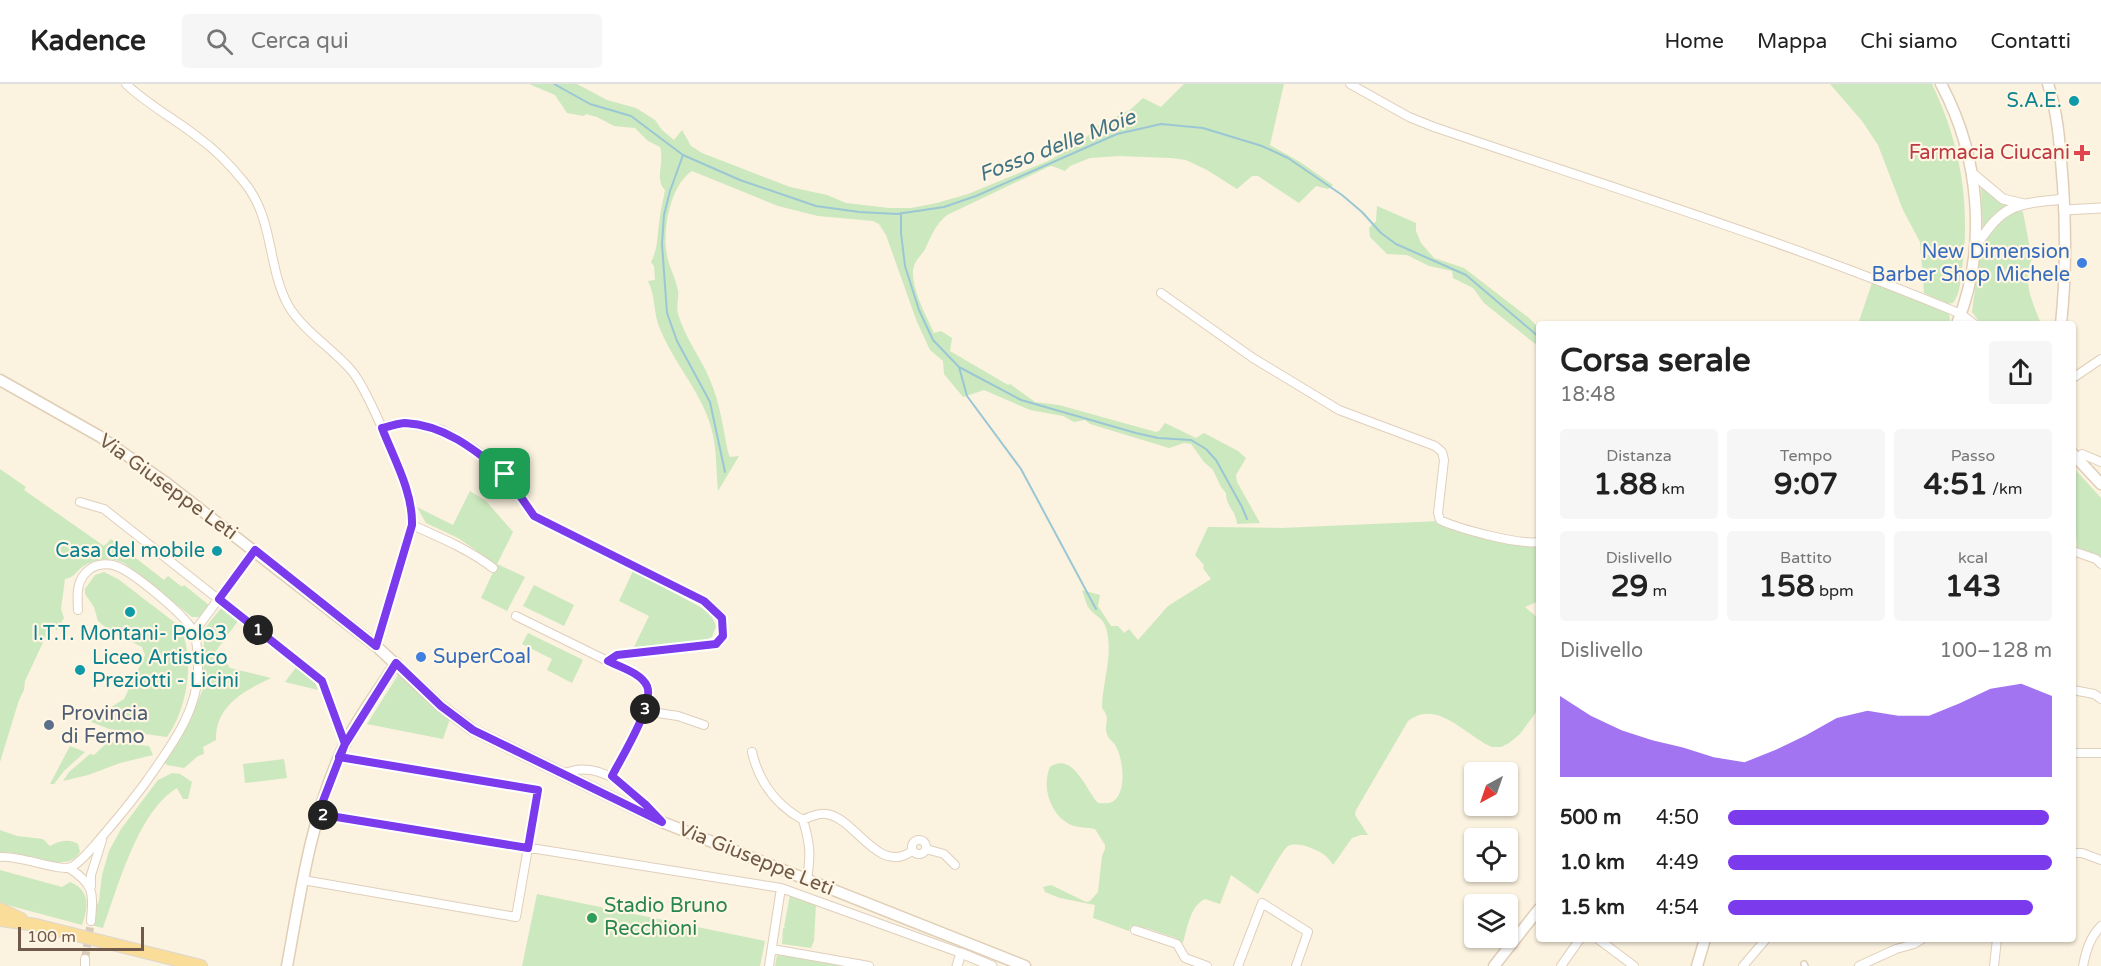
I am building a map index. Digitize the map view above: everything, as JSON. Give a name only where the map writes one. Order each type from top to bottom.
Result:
[{"type":"main road","points":[[1941,84],[1958,124],[1972,173],[1976,209],[1976,244],[1959,319]]},
{"type":"main road","points":[[2048,84],[2059,128],[2064,205],[2065,269],[2061,321]]},
{"type":"main road","name":"Via Giuseppe Leti","points":[[0,380],[130,456],[255,550],[376,646],[441,706],[473,730],[662,822],[1025,966]]},
{"type":"main road","points":[[2076,456],[2101,484]]},
{"type":"main road","points":[[287,966],[318,814],[345,744],[396,663]]},
{"type":"main road","points":[[0,909],[36,926]]},
{"type":"main road","points":[[1494,966],[1536,913]]},
{"type":"main road","points":[[0,921],[36,926],[159,961],[201,966]]},
{"type":"main road","points":[[1698,966],[1705,942]]},
{"type":"street","points":[[126,84],[143,100],[198,137],[222,157],[257,199],[265,217],[279,286],[290,307],[352,371],[361,383],[382,428],[408,494],[412,525],[376,646]]},
{"type":"street","points":[[1350,84],[1409,117],[1434,127],[1728,226],[1872,278],[1959,319]]},
{"type":"street","points":[[1972,173],[2003,199],[2024,204],[2101,208]]},
{"type":"street","points":[[1976,244],[2006,210],[2024,204]]},
{"type":"street","points":[[1161,293],[1253,358],[1339,410],[1435,446],[1442,452],[1444,460],[1438,513],[1440,520],[1522,543],[1536,542]]},
{"type":"street","points":[[2076,376],[2101,359]]},
{"type":"street","points":[[382,428],[403,423],[442,430],[475,449],[505,474],[534,516],[704,601],[722,618],[723,636],[716,644],[617,655],[608,661]]},
{"type":"street","points":[[2076,456],[2086,454],[2101,462]]},
{"type":"street","points":[[80,502],[104,509],[322,681],[345,744]]},
{"type":"street","points":[[412,525],[456,544],[493,568]]},
{"type":"street","points":[[194,632],[255,550]]},
{"type":"street","points":[[2076,552],[2096,559],[2101,564]]},
{"type":"street","points":[[0,857],[25,858],[61,869],[69,868],[81,860],[131,803],[184,724],[192,706],[198,671],[198,650],[194,632],[176,610],[115,566],[102,564],[91,568],[78,584],[78,610]]},
{"type":"street","points":[[516,616],[636,675],[647,686],[648,699],[644,711],[612,776]]},
{"type":"street","points":[[2076,691],[2094,694],[2101,699]]},
{"type":"street","points":[[644,711],[678,716],[704,725]]},
{"type":"street","points":[[752,752],[762,780],[787,811],[803,819],[811,855],[807,879]]},
{"type":"street","points":[[2076,753],[2101,753]]},
{"type":"street","points":[[303,880],[516,917],[538,790],[339,757]]},
{"type":"street","points":[[563,774],[582,769],[612,776],[662,822]]},
{"type":"street","points":[[318,814],[781,888],[838,907],[992,966]]},
{"type":"street","points":[[803,819],[816,814],[835,816],[873,849],[885,855],[906,855],[912,851]]},
{"type":"street","points":[[91,921],[94,861],[103,836]]},
{"type":"street","points":[[912,851],[912,844],[918,840],[924,842],[926,849]]},
{"type":"street","points":[[912,851],[920,854],[926,849]]},
{"type":"street","points":[[926,849],[944,854],[955,865]]},
{"type":"street","points":[[2076,853],[2101,860]]},
{"type":"street","points":[[69,868],[85,879],[91,887]]},
{"type":"street","points":[[769,966],[781,888]]},
{"type":"street","points":[[1238,966],[1262,903],[1308,932],[1296,966]]},
{"type":"street","points":[[2083,966],[2086,950],[2093,934],[2101,926]]},
{"type":"street","points":[[1135,930],[1177,944],[1185,958],[1207,966]]},
{"type":"street","points":[[1561,966],[1578,942]]},
{"type":"street","points":[[1608,942],[1634,966]]},
{"type":"street","points":[[1743,966],[1763,942]]},
{"type":"street","points":[[1858,966],[1917,942]]},
{"type":"street","points":[[1994,966],[1997,942]]},
{"type":"street","points":[[772,949],[868,966]]},
{"type":"street","points":[[957,966],[961,953]]},
{"type":"green space","points":[[529,84],[577,84],[607,100],[636,108],[655,120],[662,130],[674,140],[682,130],[691,146],[702,153],[790,187],[827,195],[846,203],[911,208],[968,194],[1048,161],[1080,143],[1099,125],[1130,110],[1143,98],[1161,107],[1184,84],[1284,84],[1270,145],[1333,185],[1328,189],[1316,186],[1299,203],[1258,176],[1252,176],[1237,189],[1186,160],[1119,156],[1090,158],[1070,166],[1065,171],[1052,166],[1048,167],[947,215],[935,229],[925,250],[915,263],[913,273],[919,300],[934,333],[941,331],[952,338],[950,351],[1008,385],[1010,384],[1035,402],[1059,405],[1156,432],[1165,423],[1196,438],[1204,433],[1238,451],[1246,458],[1236,475],[1237,482],[1260,523],[1237,524],[1226,493],[1213,470],[1191,444],[1184,443],[1169,448],[1090,424],[1085,420],[1074,422],[1063,416],[1030,410],[984,390],[963,397],[944,374],[943,361],[930,350],[917,322],[886,235],[879,224],[873,221],[818,216],[778,206],[692,171],[684,178],[673,197],[667,222],[666,245],[668,260],[678,291],[677,311],[681,323],[713,389],[730,457],[739,456],[718,491],[713,435],[707,414],[660,329],[648,281],[655,280],[654,266],[651,262],[656,248],[665,190],[660,181],[660,147],[648,141],[635,128],[614,126],[586,114],[584,116],[567,113],[555,95]]},
{"type":"green space","points":[[1830,84],[1932,84],[1950,128],[1964,197],[1962,268],[1959,290],[1953,303],[1946,304],[1924,293],[1920,242],[1903,210],[1878,145],[1862,121]]},
{"type":"green space","points":[[1981,186],[1997,200],[2008,204],[1994,214],[1983,229]]},
{"type":"green space","points":[[1377,206],[1416,223],[1416,231],[1421,243],[1434,258],[1464,268],[1536,325],[1536,345],[1484,303],[1473,288],[1453,278],[1452,271],[1429,266],[1407,255],[1387,254],[1370,237],[1369,228],[1376,221]]},
{"type":"green space","points":[[2016,209],[2023,212],[2032,259],[2028,284],[2040,321],[1979,321],[1972,312],[1980,251],[1998,220]]},
{"type":"green space","points":[[1873,280],[1948,312],[1950,318],[1950,321],[1859,321]]},
{"type":"green space","points":[[0,469],[26,487],[24,490],[104,546],[111,539],[164,580],[168,576],[182,587],[184,585],[210,606],[199,617],[192,617],[124,563],[113,560],[102,559],[91,562],[65,579],[61,609],[64,618],[57,630],[50,627],[25,681],[0,762]]},
{"type":"green space","points":[[2076,470],[2101,498],[2101,559],[2077,548]]},
{"type":"green space","points":[[470,491],[486,501],[513,532],[497,564],[525,577],[507,611],[481,598],[495,568],[477,551],[458,538],[426,523],[417,507],[453,525]]},
{"type":"green space","points":[[1440,521],[1446,526],[1505,543],[1536,543],[1536,602],[1525,607],[1536,616],[1536,712],[1520,734],[1501,747],[1492,747],[1482,742],[1440,716],[1419,715],[1408,721],[1356,810],[1355,815],[1368,835],[1352,838],[1333,865],[1326,856],[1315,849],[1300,845],[1288,846],[1258,894],[1231,875],[1220,904],[1205,899],[1196,907],[1190,918],[1183,943],[1176,938],[1146,928],[1144,930],[1131,926],[1129,931],[1093,918],[1095,905],[1060,898],[1045,892],[1043,887],[1051,885],[1086,902],[1090,901],[1098,892],[1102,856],[1105,849],[1095,829],[1071,825],[1064,821],[1053,808],[1047,792],[1047,775],[1050,767],[1058,763],[1072,768],[1098,803],[1112,802],[1117,798],[1122,783],[1120,757],[1107,734],[1107,719],[1102,708],[1109,648],[1108,638],[1105,624],[1088,607],[1082,590],[1100,595],[1098,606],[1111,626],[1118,626],[1124,633],[1129,629],[1138,640],[1168,606],[1211,579],[1203,568],[1204,565],[1195,555],[1208,527],[1282,528]]},
{"type":"green space","points":[[633,571],[702,608],[712,617],[716,626],[712,637],[699,643],[634,647],[649,616],[619,601]]},
{"type":"green space","points":[[104,572],[118,579],[178,625],[184,637],[188,666],[187,682],[180,712],[167,737],[109,729],[89,721],[101,717],[108,709],[124,699],[145,655],[142,647],[110,631],[98,621],[94,607],[85,594],[85,589],[95,575]]},
{"type":"green space","points":[[534,585],[574,605],[564,626],[523,606]]},
{"type":"green space","points":[[222,607],[238,621],[213,655],[226,662],[230,668],[271,678],[241,694],[233,701],[220,718],[216,740],[203,747],[204,754],[198,756],[184,768],[167,765],[163,762],[191,717],[203,689],[204,629]]},
{"type":"green space","points":[[528,633],[583,660],[572,683],[547,670],[552,659],[522,644]]},
{"type":"green space","points":[[297,666],[314,680],[318,690],[285,682]]},
{"type":"green space","points":[[398,675],[450,719],[443,739],[367,724]]},
{"type":"green space","points":[[108,742],[149,746],[153,755],[63,781],[69,772]]},
{"type":"green space","points":[[70,746],[85,752],[64,771],[54,784],[50,784]]},
{"type":"green space","points":[[284,759],[287,778],[245,783],[243,764]]},
{"type":"green space","points":[[172,773],[180,774],[192,782],[188,799],[183,799],[177,788],[163,799],[151,814],[131,851],[103,928],[91,925],[92,915],[99,901],[102,875],[109,851],[121,829],[158,780]]},
{"type":"green space","points":[[0,830],[17,836],[43,839],[50,846],[71,841],[78,844],[80,852],[74,859],[56,862],[0,852]]},
{"type":"green space","points":[[0,870],[62,887],[70,882],[77,885],[86,900],[86,913],[82,925],[0,903]]},
{"type":"green space","name":"Stadio Bruno Recchioni","points":[[537,894],[765,941],[760,966],[522,966]]},
{"type":"green space","points":[[790,895],[816,903],[814,941],[811,948],[782,944]]},
{"type":"green space","points":[[777,955],[836,962],[851,966],[775,966]]},
{"type":"waterway","name":"Fosso delle Moie","points":[[554,84],[590,104],[631,116],[683,155],[740,180],[816,206],[859,212],[897,214],[944,207],[976,196],[1117,134],[1161,124],[1203,128],[1262,146],[1288,158],[1342,195],[1381,233],[1396,244],[1466,275],[1536,334]]},
{"type":"waterway","points":[[683,155],[664,215],[662,244],[667,313],[677,341],[710,402],[725,472]]},
{"type":"waterway","points":[[901,215],[905,266],[919,310],[933,340],[959,367],[1021,400],[1136,433],[1158,438],[1191,440],[1206,449],[1216,460],[1247,519]]},
{"type":"waterway","points":[[959,367],[967,396],[1021,469],[1096,609]]},
{"type":"tunnel","points":[[85,959],[91,921]]},
{"type":"place","name":"S.A.E.","points":[[2074,101]]},
{"type":"place","name":"Farmacia Ciucani","points":[[2082,153]]},
{"type":"place","name":"New Dimension Barber Shop Michele","points":[[2082,263]]},
{"type":"place","name":"Casa del mobile","points":[[217,551]]},
{"type":"place","name":"I.T.T. Montani- Polo3","points":[[130,612]]},
{"type":"place","name":"SuperCoal","points":[[421,657]]},
{"type":"place","name":"Liceo Artistico Preziotti - Licini","points":[[80,670]]},
{"type":"place","name":"Provincia di Fermo","points":[[49,725]]},
{"type":"place","name":"Stadio Bruno Recchioni","points":[[592,918]]},
{"type":"route","points":[[505,474],[475,449],[442,430],[403,423],[382,428],[408,494],[412,525],[376,646],[255,550],[219,599],[322,681],[345,744],[339,757],[538,790],[528,848],[318,814],[339,757],[345,744],[396,663],[441,706],[473,730],[662,822],[612,776],[644,711],[648,692],[647,686],[636,675],[608,661],[617,655],[716,644],[723,636],[722,618],[704,601],[534,516],[505,474]]}]
